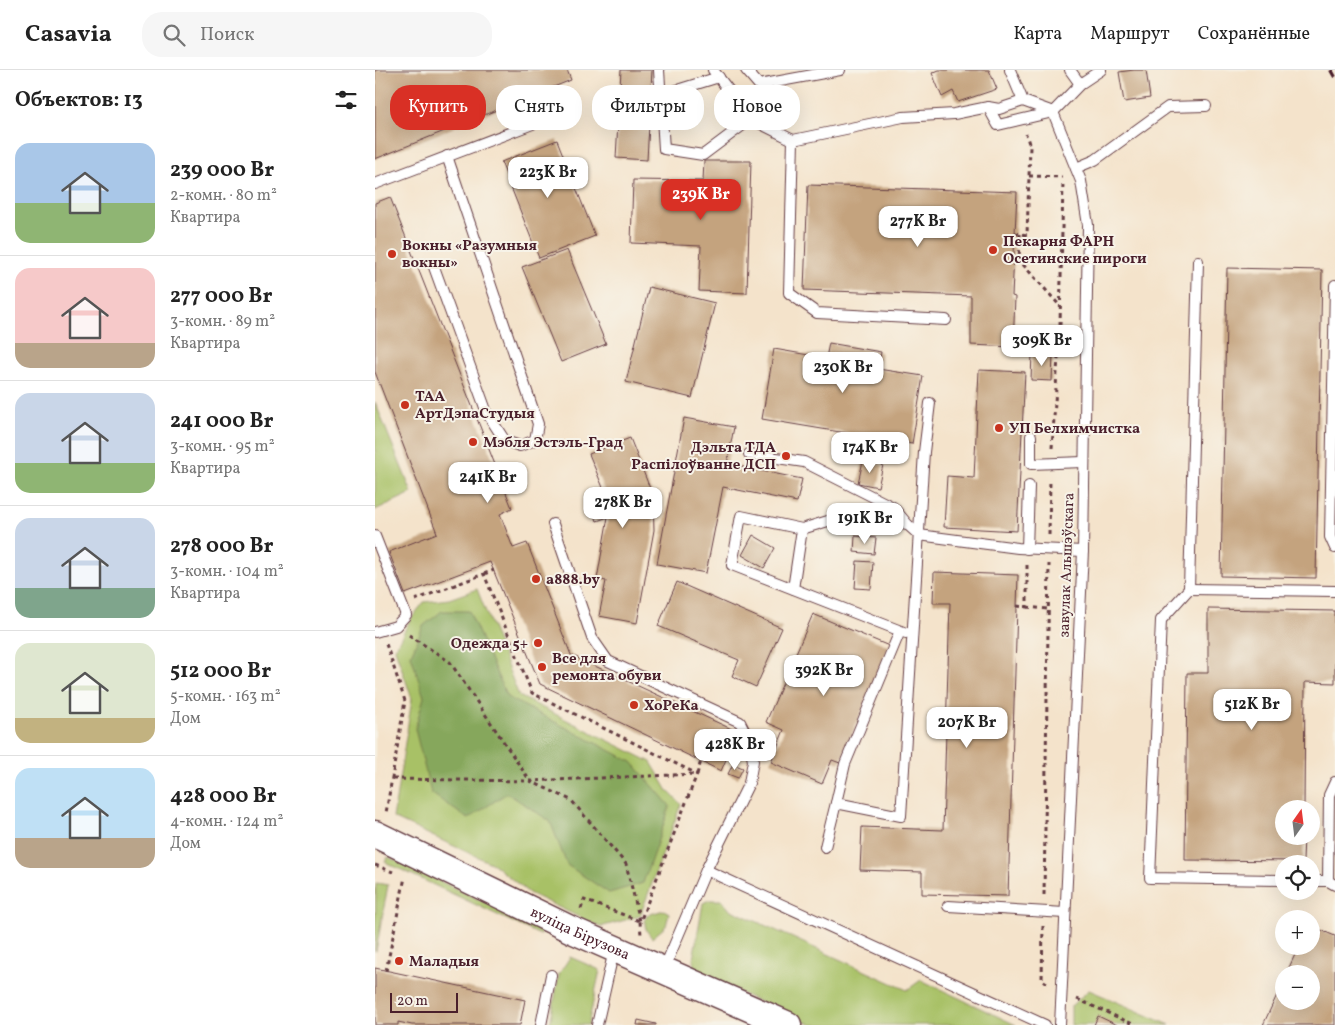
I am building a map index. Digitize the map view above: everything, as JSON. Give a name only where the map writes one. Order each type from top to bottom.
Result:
[{"type":"street","name":"вуліца Бірузова","points":[[378,835],[524,908],[788,1025]]},
{"type":"lane","points":[[659,70],[660,85]]},
{"type":"lane","points":[[746,70],[759,85],[840,70]]},
{"type":"lane","points":[[1010,70],[1023,101]]},
{"type":"lane","points":[[1070,70],[1079,84]]},
{"type":"lane","points":[[988,107],[998,125],[1053,112],[1079,84],[1101,70]]},
{"type":"lane","points":[[687,85],[716,74],[725,85]]},
{"type":"lane","points":[[773,130],[793,140],[903,117],[954,114],[988,107],[999,109],[1023,101],[1053,112]]},
{"type":"lane","points":[[1076,168],[1095,160],[1168,107],[1206,106]]},
{"type":"lane","name":"завулак Альшэўскага","points":[[1053,112],[1081,181],[1088,225],[1083,551],[1059,1025]]},
{"type":"lane","points":[[375,184],[516,130]]},
{"type":"lane","points":[[663,130],[664,149],[703,155],[736,130]]},
{"type":"lane","points":[[793,140],[789,293],[817,313],[945,320]]},
{"type":"lane","points":[[433,267],[487,413],[505,441],[520,446],[535,440],[539,424],[447,156]]},
{"type":"lane","points":[[1198,261],[1189,589],[1161,620],[1150,878],[1275,880]]},
{"type":"lane","points":[[1335,285],[1330,537],[1335,548]]},
{"type":"lane","points":[[1042,341],[1085,343]]},
{"type":"lane","points":[[836,803],[901,816],[924,452],[930,403]]},
{"type":"lane","points":[[1031,436],[1031,464],[1083,462]]},
{"type":"lane","points":[[749,454],[804,462],[893,507],[919,535],[1027,549],[1083,551]]},
{"type":"lane","points":[[1027,549],[1029,486]]},
{"type":"lane","points":[[908,525],[844,516],[802,529],[741,516],[732,565],[912,635]]},
{"type":"lane","points":[[553,524],[592,638],[608,661],[740,722],[749,740],[753,761],[749,783],[706,870],[654,964]]},
{"type":"lane","points":[[793,589],[802,529]]},
{"type":"lane","points":[[375,536],[401,605],[407,615],[396,626],[378,632]]},
{"type":"lane","points":[[1189,589],[1335,591]]},
{"type":"lane","points":[[825,847],[845,764],[900,630]]},
{"type":"lane","points":[[1331,883],[1329,795],[1335,782]]},
{"type":"lane","points":[[706,870],[1045,1025]]},
{"type":"lane","points":[[947,906],[1065,913]]},
{"type":"lane","points":[[597,1025],[614,949]]},
{"type":"lane","points":[[541,1025],[551,975]]},
{"type":"path","points":[[1015,233],[1027,235],[1030,148],[1022,119]]},
{"type":"path","points":[[1029,176],[1063,177],[1061,307],[1051,464],[1047,609],[1042,980],[1061,992],[1135,1025]]},
{"type":"path","points":[[1020,234],[1019,260],[1061,307]]},
{"type":"path","points":[[1027,549],[1027,607]]},
{"type":"path","points":[[401,605],[494,570]]},
{"type":"path","points":[[484,574],[531,693],[697,774]]},
{"type":"path","points":[[1017,606],[1047,609]]},
{"type":"path","points":[[396,626],[450,662],[529,781],[571,800],[626,864],[640,922],[654,964]]},
{"type":"path","points":[[378,632],[405,702],[393,779],[378,835]]},
{"type":"path","points":[[640,922],[701,761]]},
{"type":"path","points":[[393,779],[529,781],[697,774]]},
{"type":"path","points":[[386,971],[405,877]]},
{"type":"green space","points":[[375,402],[412,493],[375,510]]},
{"type":"green space","points":[[477,589],[519,696],[651,762],[668,791],[681,804],[640,916],[600,927],[529,893],[493,864],[393,818],[412,699],[395,649],[410,620],[424,602],[449,599]]},
{"type":"green space","points":[[442,611],[469,611],[507,697],[632,762],[670,806],[643,883],[609,893],[567,865],[550,821],[507,793],[468,819],[431,793],[415,729],[424,697],[411,655],[423,626]]},
{"type":"green space","points":[[388,857],[542,929],[540,935],[385,862]]},
{"type":"green space","points":[[376,883],[388,885],[375,951]]},
{"type":"green space","points":[[709,900],[722,900],[729,909],[907,990],[921,980],[1016,1025],[812,1025],[700,975],[694,968],[693,959],[703,903]]},
{"type":"green space","points":[[664,910],[669,913],[666,926],[652,938],[645,927],[647,915]]},
{"type":"green space","points":[[570,957],[600,970],[588,1025],[550,1025],[559,974]]},
{"type":"green space","points":[[1089,990],[1170,1025],[1071,1025],[1071,1006]]},
{"type":"building","points":[[375,70],[567,70],[571,80],[559,85],[496,85],[496,110],[486,114],[486,85],[390,85],[390,130],[447,130],[375,159]]},
{"type":"building","points":[[621,70],[652,70],[651,85],[620,85]]},
{"type":"building","points":[[939,70],[989,70],[997,89],[958,102],[953,91],[942,97],[932,73]]},
{"type":"building","points":[[1146,70],[1150,98],[1124,102],[1119,72]]},
{"type":"building","points":[[618,130],[649,130],[647,160],[616,158]]},
{"type":"building","points":[[557,140],[595,236],[539,258],[501,162]]},
{"type":"building","points":[[704,161],[751,161],[747,293],[699,291],[701,246],[631,243],[633,180],[703,181]]},
{"type":"building","points":[[808,185],[1017,192],[1012,296],[1015,297],[1013,347],[971,345],[971,296],[804,290]]},
{"type":"building","points":[[390,197],[512,508],[500,514],[513,548],[527,543],[571,655],[738,732],[721,771],[540,684],[490,562],[405,594],[389,552],[437,533],[375,372],[375,203]]},
{"type":"building","points":[[567,250],[606,344],[561,362],[522,267]]},
{"type":"building","points":[[1227,268],[1322,270],[1316,578],[1221,576]]},
{"type":"building","points":[[649,287],[715,303],[692,398],[626,382]]},
{"type":"building","points":[[829,343],[881,352],[878,369],[923,376],[912,444],[762,419],[774,349],[826,358]]},
{"type":"building","points":[[1032,353],[1053,354],[1052,381],[1031,380]]},
{"type":"building","name":"УП Белхимчистка","points":[[979,370],[1025,372],[1017,531],[944,527],[947,476],[974,478]]},
{"type":"building","points":[[684,418],[734,427],[727,464],[802,479],[797,502],[723,487],[706,573],[657,564]]},
{"type":"building","points":[[630,438],[653,496],[654,530],[637,623],[599,616],[606,581],[597,579],[608,517],[597,521],[588,496],[604,490],[589,454]]},
{"type":"building","points":[[863,461],[883,465],[878,487],[858,483]]},
{"type":"building","points":[[753,535],[775,548],[764,568],[742,555]]},
{"type":"building","points":[[855,536],[876,538],[874,554],[854,552]]},
{"type":"building","points":[[857,561],[873,562],[871,589],[855,588]]},
{"type":"building","points":[[934,572],[1018,575],[1008,896],[922,894],[922,872],[860,870],[862,827],[943,830],[950,603],[933,603]]},
{"type":"building","points":[[677,582],[782,628],[756,687],[732,676],[739,660],[658,626]]},
{"type":"building","points":[[1208,609],[1335,611],[1335,683],[1305,682],[1304,800],[1275,800],[1275,845],[1304,845],[1303,855],[1275,855],[1275,861],[1185,860],[1187,673],[1208,673]]},
{"type":"building","points":[[813,614],[889,646],[840,763],[832,760],[822,784],[771,762],[784,730],[766,722]]},
{"type":"building","points":[[733,764],[743,768],[738,778],[728,774]]},
{"type":"building","points":[[1320,930],[1335,936],[1335,1025],[1263,1025],[1275,999],[1275,1010],[1320,1010],[1320,965],[1290,965],[1295,955],[1320,955]]},
{"type":"building","points":[[375,968],[525,1000],[520,1025],[412,1025],[398,1022],[398,1025],[375,1025]]},
{"type":"building","points":[[1098,1016],[1117,1025],[1094,1025]]},
{"type":"building","points":[[638,1020],[656,1024],[656,1025],[637,1025]]},
{"type":"railway","points":[[1331,70],[1335,77]]},
{"type":"place","name":"Пекарня ФАРН Осетинские пироги","points":[[993,250]]},
{"type":"place","name":"Вокны «Разумныя вокны»","points":[[392,254]]},
{"type":"place","name":"ТАА АртДэпаСтудыя","points":[[405,405]]},
{"type":"place","name":"УП Белхимчистка","points":[[999,428]]},
{"type":"place","name":"Мэбля Эстэль-Град","points":[[473,442]]},
{"type":"place","name":"Дэльта ТДА Распілоўванне ДСП","points":[[786,456]]},
{"type":"place","name":"a888.by","points":[[536,579]]},
{"type":"place","name":"Одежда 5+","points":[[538,643]]},
{"type":"place","name":"Все для ремонта обуви","points":[[542,667]]},
{"type":"place","name":"ХоРеКа","points":[[634,705]]},
{"type":"place","name":"Маладыя","points":[[399,961]]}]
